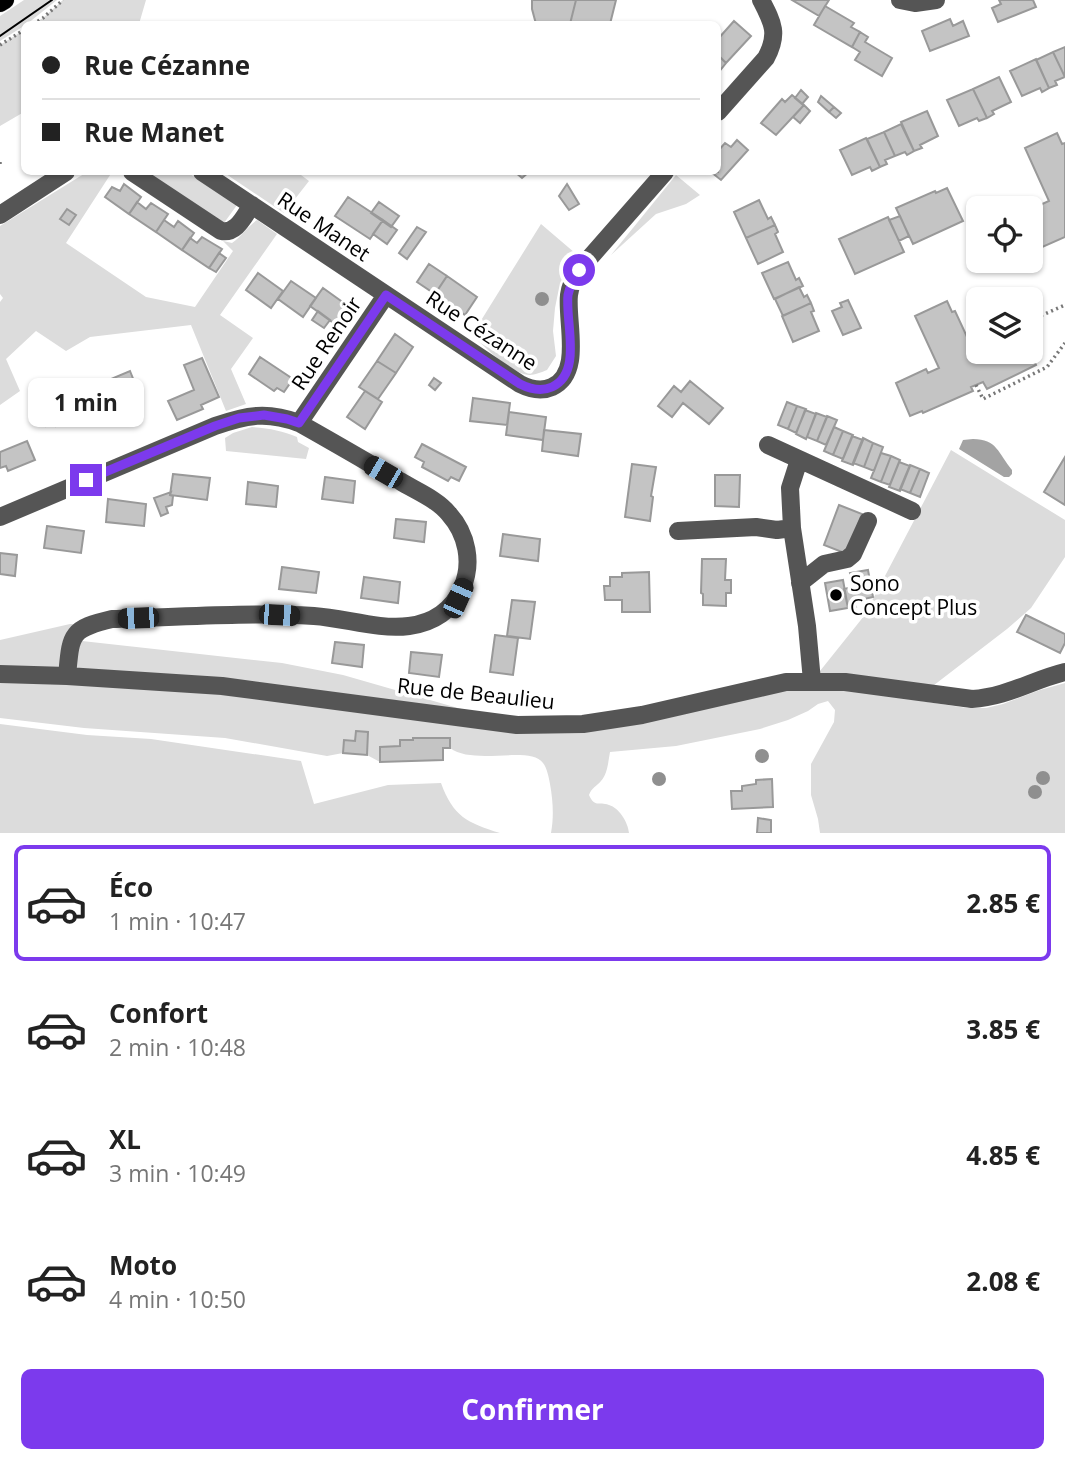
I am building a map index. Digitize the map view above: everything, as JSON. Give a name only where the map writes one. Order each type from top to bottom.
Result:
[{"type":"main road","points":[[0,3],[5,0]]},
{"type":"street","points":[[721,109],[766,58],[771,47],[774,30],[761,0]]},
{"type":"street","points":[[900,0],[915,3],[936,0]]},
{"type":"street","points":[[0,215],[61,175]]},
{"type":"street","points":[[137,175],[225,232],[234,230],[252,205]]},
{"type":"street","name":"Rue Manet","points":[[207,175],[386,295]]},
{"type":"street","name":"Rue Cézanne","points":[[386,295],[529,389],[548,389],[555,386],[562,380],[569,366],[568,295],[572,283],[579,270],[662,175]]},
{"type":"street","name":"Rue Renoir","points":[[67,676],[69,653],[76,634],[90,624],[112,619],[279,615],[408,626],[432,620],[453,605],[464,584],[467,557],[461,532],[448,512],[422,494],[299,423],[386,295]]},
{"type":"street","points":[[0,517],[239,418],[264,415],[299,423]]},
{"type":"street","points":[[768,445],[912,511]]},
{"type":"street","points":[[799,460],[790,488],[792,528],[807,626],[812,681]]},
{"type":"street","points":[[800,583],[824,564],[847,559],[853,554],[868,521]]},
{"type":"street","points":[[678,531],[792,528]]},
{"type":"street","name":"Rue de Beaulieu","points":[[0,674],[222,687],[517,725],[552,725],[583,724],[642,715],[786,682],[845,682],[972,699],[990,698],[1065,672]]},
{"type":"path","points":[[38,21],[63,0]]},
{"type":"path","points":[[0,45],[21,32]]},
{"type":"path","points":[[1043,315],[1065,305]]},
{"type":"path","points":[[976,385],[983,399],[1046,367],[1065,344]]},
{"type":"shaded area","points":[[24,0],[57,0],[31,21],[21,21],[21,28],[0,41],[0,16]]},
{"type":"shaded area","points":[[63,0],[146,0],[140,21],[38,21]]},
{"type":"shaded area","points":[[21,32],[21,114],[0,126],[0,45]]},
{"type":"shaded area","points":[[82,175],[110,175],[66,243],[146,297],[195,307],[233,251],[223,241],[232,243],[257,220],[277,234],[220,315],[253,338],[231,369],[246,404],[226,411],[191,325],[90,337],[66,351],[36,331],[6,359],[20,391],[0,405],[0,302],[3,298],[0,294],[0,226]]},
{"type":"shaded area","points":[[151,175],[192,175],[237,205],[224,223]]},
{"type":"shaded area","points":[[227,175],[301,175],[309,181],[284,213]]},
{"type":"shaded area","points":[[676,175],[700,195],[686,204],[656,214],[611,255]]},
{"type":"shaded area","points":[[541,224],[575,253],[560,283],[555,308],[553,331],[556,356],[547,370],[530,375],[507,365],[472,335]]},
{"type":"shaded area","points":[[252,427],[276,430],[297,437],[298,442],[309,448],[306,459],[226,451],[225,438]]},
{"type":"shaded area","points":[[973,439],[992,444],[1012,470],[1012,474],[1004,477],[959,449],[963,440]]},
{"type":"shaded area","points":[[951,450],[1065,520],[1065,557],[1031,608],[925,692],[921,701],[986,708],[1065,683],[1065,833],[820,833],[811,795],[811,764],[834,722],[835,710],[828,701],[788,720],[760,729],[676,746],[610,752],[605,774],[589,795],[595,803],[616,809],[625,820],[629,833],[551,833],[552,796],[543,763],[526,756],[460,753],[450,748],[449,738],[401,740],[400,746],[381,747],[380,762],[367,755],[368,732],[356,731],[355,741],[344,740],[343,753],[327,756],[225,738],[84,728],[0,718],[0,640],[70,624],[90,624],[73,640],[282,663],[343,675],[517,725],[552,725],[812,681],[864,616]]},
{"type":"shaded area","points":[[0,724],[87,735],[151,739],[301,761],[314,804],[388,785],[441,783],[456,811],[463,817],[500,833],[0,833]]},
{"type":"building","points":[[532,0],[576,0],[571,21],[535,21]]},
{"type":"building","points":[[576,0],[616,0],[611,21],[571,21]]},
{"type":"building","points":[[792,0],[829,0],[819,16]]},
{"type":"building","points":[[999,0],[1033,0],[1036,7],[998,22],[992,8],[1001,4]]},
{"type":"building","points":[[825,6],[854,23],[851,27],[860,32],[852,47],[814,25]]},
{"type":"building","points":[[950,19],[953,26],[963,21],[969,36],[930,51],[922,31]]},
{"type":"building","points":[[734,21],[751,36],[726,63],[721,58],[721,36]]},
{"type":"building","points":[[860,32],[868,37],[865,42],[892,58],[882,76],[855,60],[860,52],[852,47]]},
{"type":"building","points":[[1065,47],[1065,77],[1053,52]]},
{"type":"building","points":[[1053,52],[1065,77],[1055,81],[1057,85],[1049,88],[1036,60]]},
{"type":"building","points":[[1036,59],[1049,88],[1042,92],[1040,88],[1022,96],[1010,71]]},
{"type":"building","points":[[999,77],[1011,102],[992,111],[994,114],[987,118],[973,89]]},
{"type":"building","points":[[973,89],[987,118],[979,121],[977,118],[959,126],[947,100]]},
{"type":"building","points":[[801,90],[808,97],[802,104],[795,98]]},
{"type":"building","points":[[792,95],[804,105],[776,135],[761,123],[782,99],[785,102]]},
{"type":"building","points":[[821,96],[834,107],[829,112],[818,102]]},
{"type":"building","points":[[804,105],[810,111],[800,123],[793,117]]},
{"type":"building","points":[[834,107],[841,113],[836,118],[829,112]]},
{"type":"building","points":[[927,111],[938,136],[914,151],[901,122]]},
{"type":"building","points":[[901,124],[914,151],[895,156],[884,132]]},
{"type":"building","points":[[884,132],[895,156],[885,160],[887,164],[880,167],[867,139]]},
{"type":"building","points":[[1057,133],[1062,144],[1065,143],[1065,237],[1043,247],[1043,204],[1049,201],[1025,148]]},
{"type":"building","points":[[866,138],[880,167],[872,171],[870,167],[852,175],[840,150]]},
{"type":"building","points":[[737,140],[748,150],[721,180],[715,175],[721,175],[721,148],[725,143],[731,147]]},
{"type":"building","points":[[124,184],[141,197],[129,214],[105,197],[112,187],[120,191]]},
{"type":"building","points":[[567,184],[579,204],[569,210],[559,196]]},
{"type":"building","points":[[947,188],[963,221],[913,244],[896,208]]},
{"type":"building","points":[[348,197],[383,220],[370,239],[335,216]]},
{"type":"building","points":[[759,200],[768,219],[771,217],[775,225],[746,238],[734,212]]},
{"type":"building","points":[[137,202],[146,209],[151,203],[168,214],[156,232],[129,214]]},
{"type":"building","points":[[379,202],[399,216],[391,227],[371,213]]},
{"type":"building","points":[[67,209],[76,215],[69,225],[60,219]]},
{"type":"building","points":[[900,216],[909,236],[899,241],[889,220]]},
{"type":"building","points":[[888,217],[904,252],[855,274],[839,239]]},
{"type":"building","points":[[164,220],[174,227],[178,221],[194,233],[182,250],[156,232]]},
{"type":"building","points":[[383,220],[397,230],[387,244],[373,234]]},
{"type":"building","points":[[775,225],[778,232],[775,234],[783,252],[758,264],[746,238]]},
{"type":"building","points":[[417,227],[426,232],[407,259],[399,253]]},
{"type":"building","points":[[202,237],[222,249],[209,268],[182,250],[190,238],[197,243]]},
{"type":"building","points":[[219,253],[226,258],[216,272],[209,268]]},
{"type":"building","points":[[788,262],[796,280],[799,278],[803,286],[774,299],[762,273]]},
{"type":"building","points":[[429,264],[447,276],[435,294],[417,282]]},
{"type":"building","points":[[258,273],[283,291],[271,308],[246,290]]},
{"type":"building","points":[[447,276],[477,297],[465,315],[435,294]]},
{"type":"building","points":[[291,281],[316,298],[303,317],[278,299]]},
{"type":"building","points":[[799,287],[811,303],[783,316],[775,299]]},
{"type":"building","points":[[323,288],[348,306],[335,324],[310,306]]},
{"type":"building","points":[[848,300],[861,328],[843,335],[832,311],[842,307],[840,303]]},
{"type":"building","points":[[947,301],[966,335],[966,364],[1036,365],[987,389],[983,382],[971,387],[973,391],[910,416],[896,383],[926,369],[928,373],[939,368],[915,316]]},
{"type":"building","points":[[811,303],[814,311],[811,312],[819,331],[793,342],[782,316]]},
{"type":"building","points":[[318,311],[330,320],[324,328],[312,320]]},
{"type":"building","points":[[395,334],[413,347],[396,373],[377,361]]},
{"type":"building","points":[[260,357],[293,379],[284,392],[277,388],[274,391],[249,374]]},
{"type":"building","points":[[202,358],[219,397],[201,405],[203,409],[177,420],[168,401],[194,390],[184,365]]},
{"type":"building","points":[[377,361],[396,373],[378,399],[359,387]]},
{"type":"building","points":[[130,371],[138,391],[109,403],[108,400],[99,404],[92,387]]},
{"type":"building","points":[[434,378],[441,383],[435,390],[429,385]]},
{"type":"building","points":[[690,381],[723,408],[709,424],[683,403],[672,417],[658,406],[674,386],[681,392]]},
{"type":"building","points":[[58,391],[61,400],[49,405],[45,396]]},
{"type":"building","points":[[365,391],[382,402],[365,429],[347,417]]},
{"type":"building","points":[[77,394],[85,414],[56,426],[54,422],[46,426],[39,410]]},
{"type":"building","points":[[473,398],[510,403],[507,425],[470,421]]},
{"type":"building","points":[[787,402],[797,406],[788,429],[778,425]]},
{"type":"building","points":[[797,406],[806,409],[796,433],[788,429]]},
{"type":"building","points":[[805,410],[816,414],[806,439],[796,434]]},
{"type":"building","points":[[509,412],[546,417],[543,440],[506,435]]},
{"type":"building","points":[[816,413],[827,417],[817,441],[807,437]]},
{"type":"building","points":[[827,416],[837,420],[826,445],[817,441]]},
{"type":"building","points":[[834,427],[843,431],[833,455],[824,451]]},
{"type":"building","points":[[544,430],[581,434],[578,456],[542,451]]},
{"type":"building","points":[[843,431],[853,435],[843,459],[833,455]]},
{"type":"building","points":[[852,436],[863,440],[853,465],[842,461]]},
{"type":"building","points":[[863,438],[873,443],[864,467],[853,463]]},
{"type":"building","points":[[27,441],[35,460],[8,471],[6,466],[0,468],[0,452]]},
{"type":"building","points":[[873,443],[883,447],[874,471],[864,467]]},
{"type":"building","points":[[422,444],[466,467],[459,481],[451,477],[448,481],[422,467],[424,462],[415,457]]},
{"type":"building","points":[[881,453],[891,456],[881,482],[871,478]]},
{"type":"building","points":[[891,456],[900,460],[890,485],[881,482]]},
{"type":"building","points":[[1065,457],[1065,505],[1044,492]]},
{"type":"building","points":[[899,462],[910,466],[900,491],[889,487]]},
{"type":"building","points":[[632,464],[656,467],[650,521],[625,517]]},
{"type":"building","points":[[910,465],[920,469],[910,493],[900,489]]},
{"type":"building","points":[[920,469],[929,473],[920,497],[910,493]]},
{"type":"building","points":[[173,474],[210,478],[207,500],[170,495]]},
{"type":"building","points":[[715,475],[740,475],[739,507],[715,506]]},
{"type":"building","points":[[325,477],[355,481],[353,503],[322,499]]},
{"type":"building","points":[[248,482],[278,486],[276,507],[246,504]]},
{"type":"building","points":[[171,492],[172,505],[166,507],[168,513],[161,516],[154,498]]},
{"type":"building","points":[[108,499],[146,504],[144,526],[106,522]]},
{"type":"building","points":[[839,505],[862,514],[847,554],[824,545]]},
{"type":"building","points":[[396,519],[426,522],[424,542],[394,538]]},
{"type":"building","points":[[47,526],[84,531],[81,553],[44,548]]},
{"type":"building","points":[[503,534],[540,539],[538,561],[500,556]]},
{"type":"building","points":[[0,553],[17,555],[15,576],[0,574]]},
{"type":"building","points":[[702,559],[726,559],[725,580],[731,580],[731,593],[726,593],[726,606],[703,605]]},
{"type":"building","points":[[282,567],[319,572],[316,593],[279,589]]},
{"type":"building","points":[[868,570],[873,597],[855,601],[856,607],[848,608],[844,589],[853,587],[850,573]]},
{"type":"building","points":[[649,572],[650,612],[622,612],[622,600],[605,600],[604,586],[610,586],[610,577],[622,577],[622,573]]},
{"type":"building","points":[[364,577],[400,582],[398,603],[361,598]]},
{"type":"building","points":[[843,580],[848,608],[830,611],[825,583]]},
{"type":"building","points":[[512,600],[535,602],[530,639],[507,636]]},
{"type":"building","points":[[1026,615],[1065,634],[1065,643],[1060,653],[1017,632]]},
{"type":"building","points":[[495,635],[518,638],[513,675],[490,672]]},
{"type":"building","points":[[335,642],[364,645],[362,667],[332,663]]},
{"type":"building","points":[[411,652],[442,655],[439,677],[409,673]]},
{"type":"building","points":[[356,731],[368,732],[367,755],[343,753],[344,740],[355,741]]},
{"type":"building","points":[[450,738],[450,748],[443,748],[443,760],[380,762],[380,747],[400,746],[400,740]]},
{"type":"building","points":[[772,779],[773,807],[732,809],[731,791],[742,791],[742,786],[756,784],[756,780]]},
{"type":"building","points":[[758,818],[771,820],[771,833],[757,833]]},
{"type":"tram line","points":[[22,21],[52,0]]},
{"type":"tram line","points":[[0,36],[21,21]]},
{"type":"place","name":"Sono Concept Plus","points":[[836,595]]},
{"type":"route","points":[[86,480],[239,418],[276,416],[299,423],[386,295],[520,384],[529,389],[548,389],[562,380],[569,366],[568,295],[579,270]]}]
